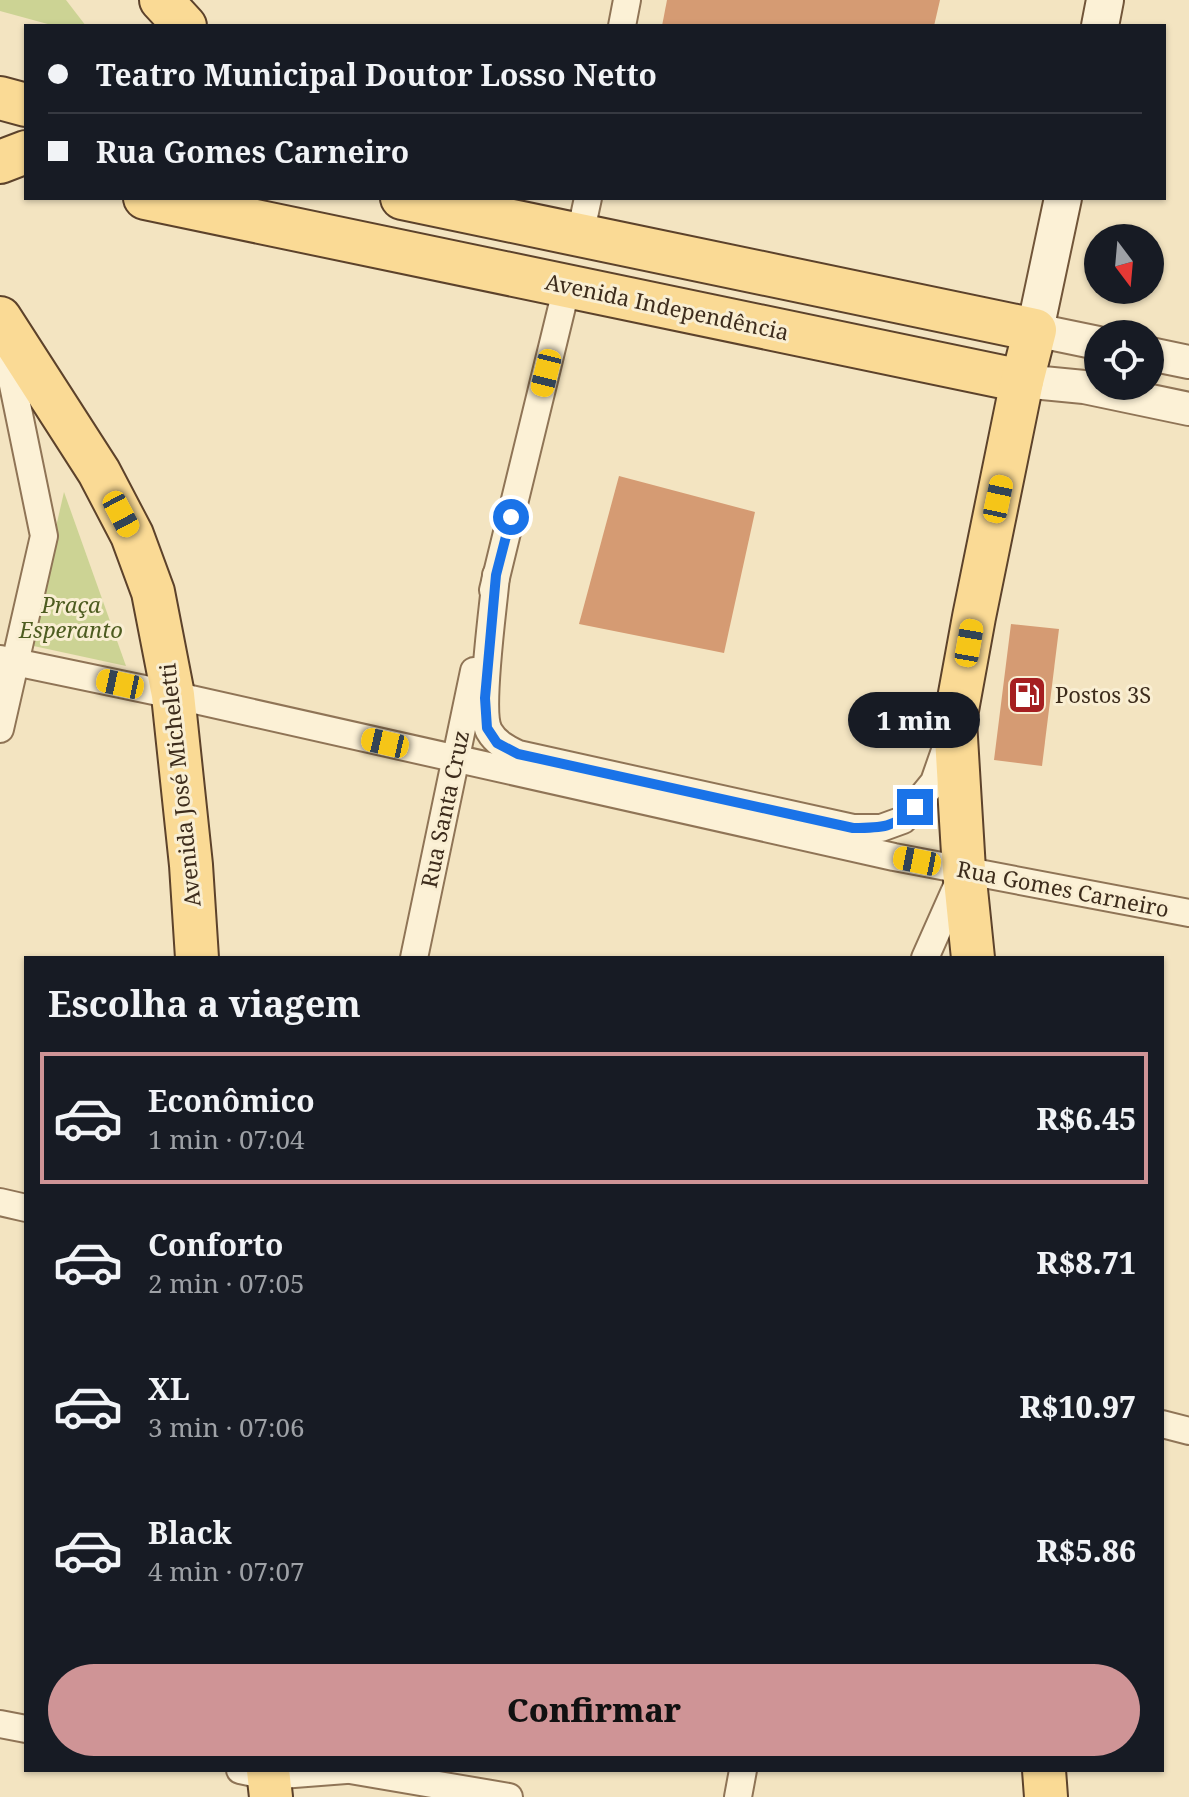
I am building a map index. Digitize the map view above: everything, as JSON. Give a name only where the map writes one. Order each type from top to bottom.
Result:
[{"type":"main road","points":[[143,24],[147,0]]},
{"type":"main road","points":[[161,0],[183,24]]},
{"type":"main road","points":[[1100,24],[1105,0]]},
{"type":"main road","points":[[0,98],[24,104]]},
{"type":"main road","points":[[0,165],[24,153]]},
{"type":"main road","points":[[0,165],[24,172]]},
{"type":"main road","name":"Avenida Independência","points":[[155,200],[1022,381]]},
{"type":"main road","points":[[421,200],[584,217],[1035,330]]},
{"type":"main road","points":[[973,956],[955,721],[1022,381],[1063,200]]},
{"type":"main road","name":"Avenida José Micheletti","points":[[0,319],[99,472],[132,535],[153,592],[173,695],[191,865],[197,956]]},
{"type":"main road","points":[[1044,1772],[1046,1797]]},
{"type":"street","points":[[622,24],[627,0]]},
{"type":"street","name":"Rua Santa Cruz","points":[[414,956],[479,642],[567,286]]},
{"type":"street","points":[[0,319],[44,536],[7,661],[0,729]]},
{"type":"street","points":[[1035,330],[1084,340]]},
{"type":"street","points":[[1164,357],[1189,362]]},
{"type":"street","name":"Avenida Independência","points":[[1022,381],[1084,387],[1189,409]]},
{"type":"street","points":[[496,575],[485,698],[487,728],[497,743],[518,754],[853,828],[881,828],[903,820],[934,782],[955,721]]},
{"type":"street","name":"Rua Gomes Carneiro","points":[[7,661],[173,695],[894,857],[1189,913]]},
{"type":"street","points":[[926,956],[964,870]]},
{"type":"street","points":[[0,1202],[24,1208]]},
{"type":"street","points":[[1164,1425],[1189,1431]]},
{"type":"street","points":[[0,1724],[24,1729]]},
{"type":"street","points":[[259,1782],[333,1772]]},
{"type":"street","points":[[360,1772],[509,1797]]},
{"type":"street","points":[[738,1797],[743,1772]]},
{"type":"green space","points":[[0,0],[66,0],[84,24],[48,24],[0,11]]},
{"type":"green space","name":"Praça Esperanto","points":[[64,492],[126,666],[29,645]]},
{"type":"building","points":[[667,0],[940,0],[934,24],[662,24]]},
{"type":"building","points":[[619,476],[755,512],[724,653],[579,624]]},
{"type":"building","name":"Postos 3S","points":[[1011,624],[1059,629],[1042,766],[994,760]]},
{"type":"place","name":"Postos 3S","points":[[1027,695]]},
{"type":"route","points":[[511,517],[496,575],[485,698],[487,728],[497,743],[518,754],[853,828],[881,828],[903,820],[915,807]]}]
